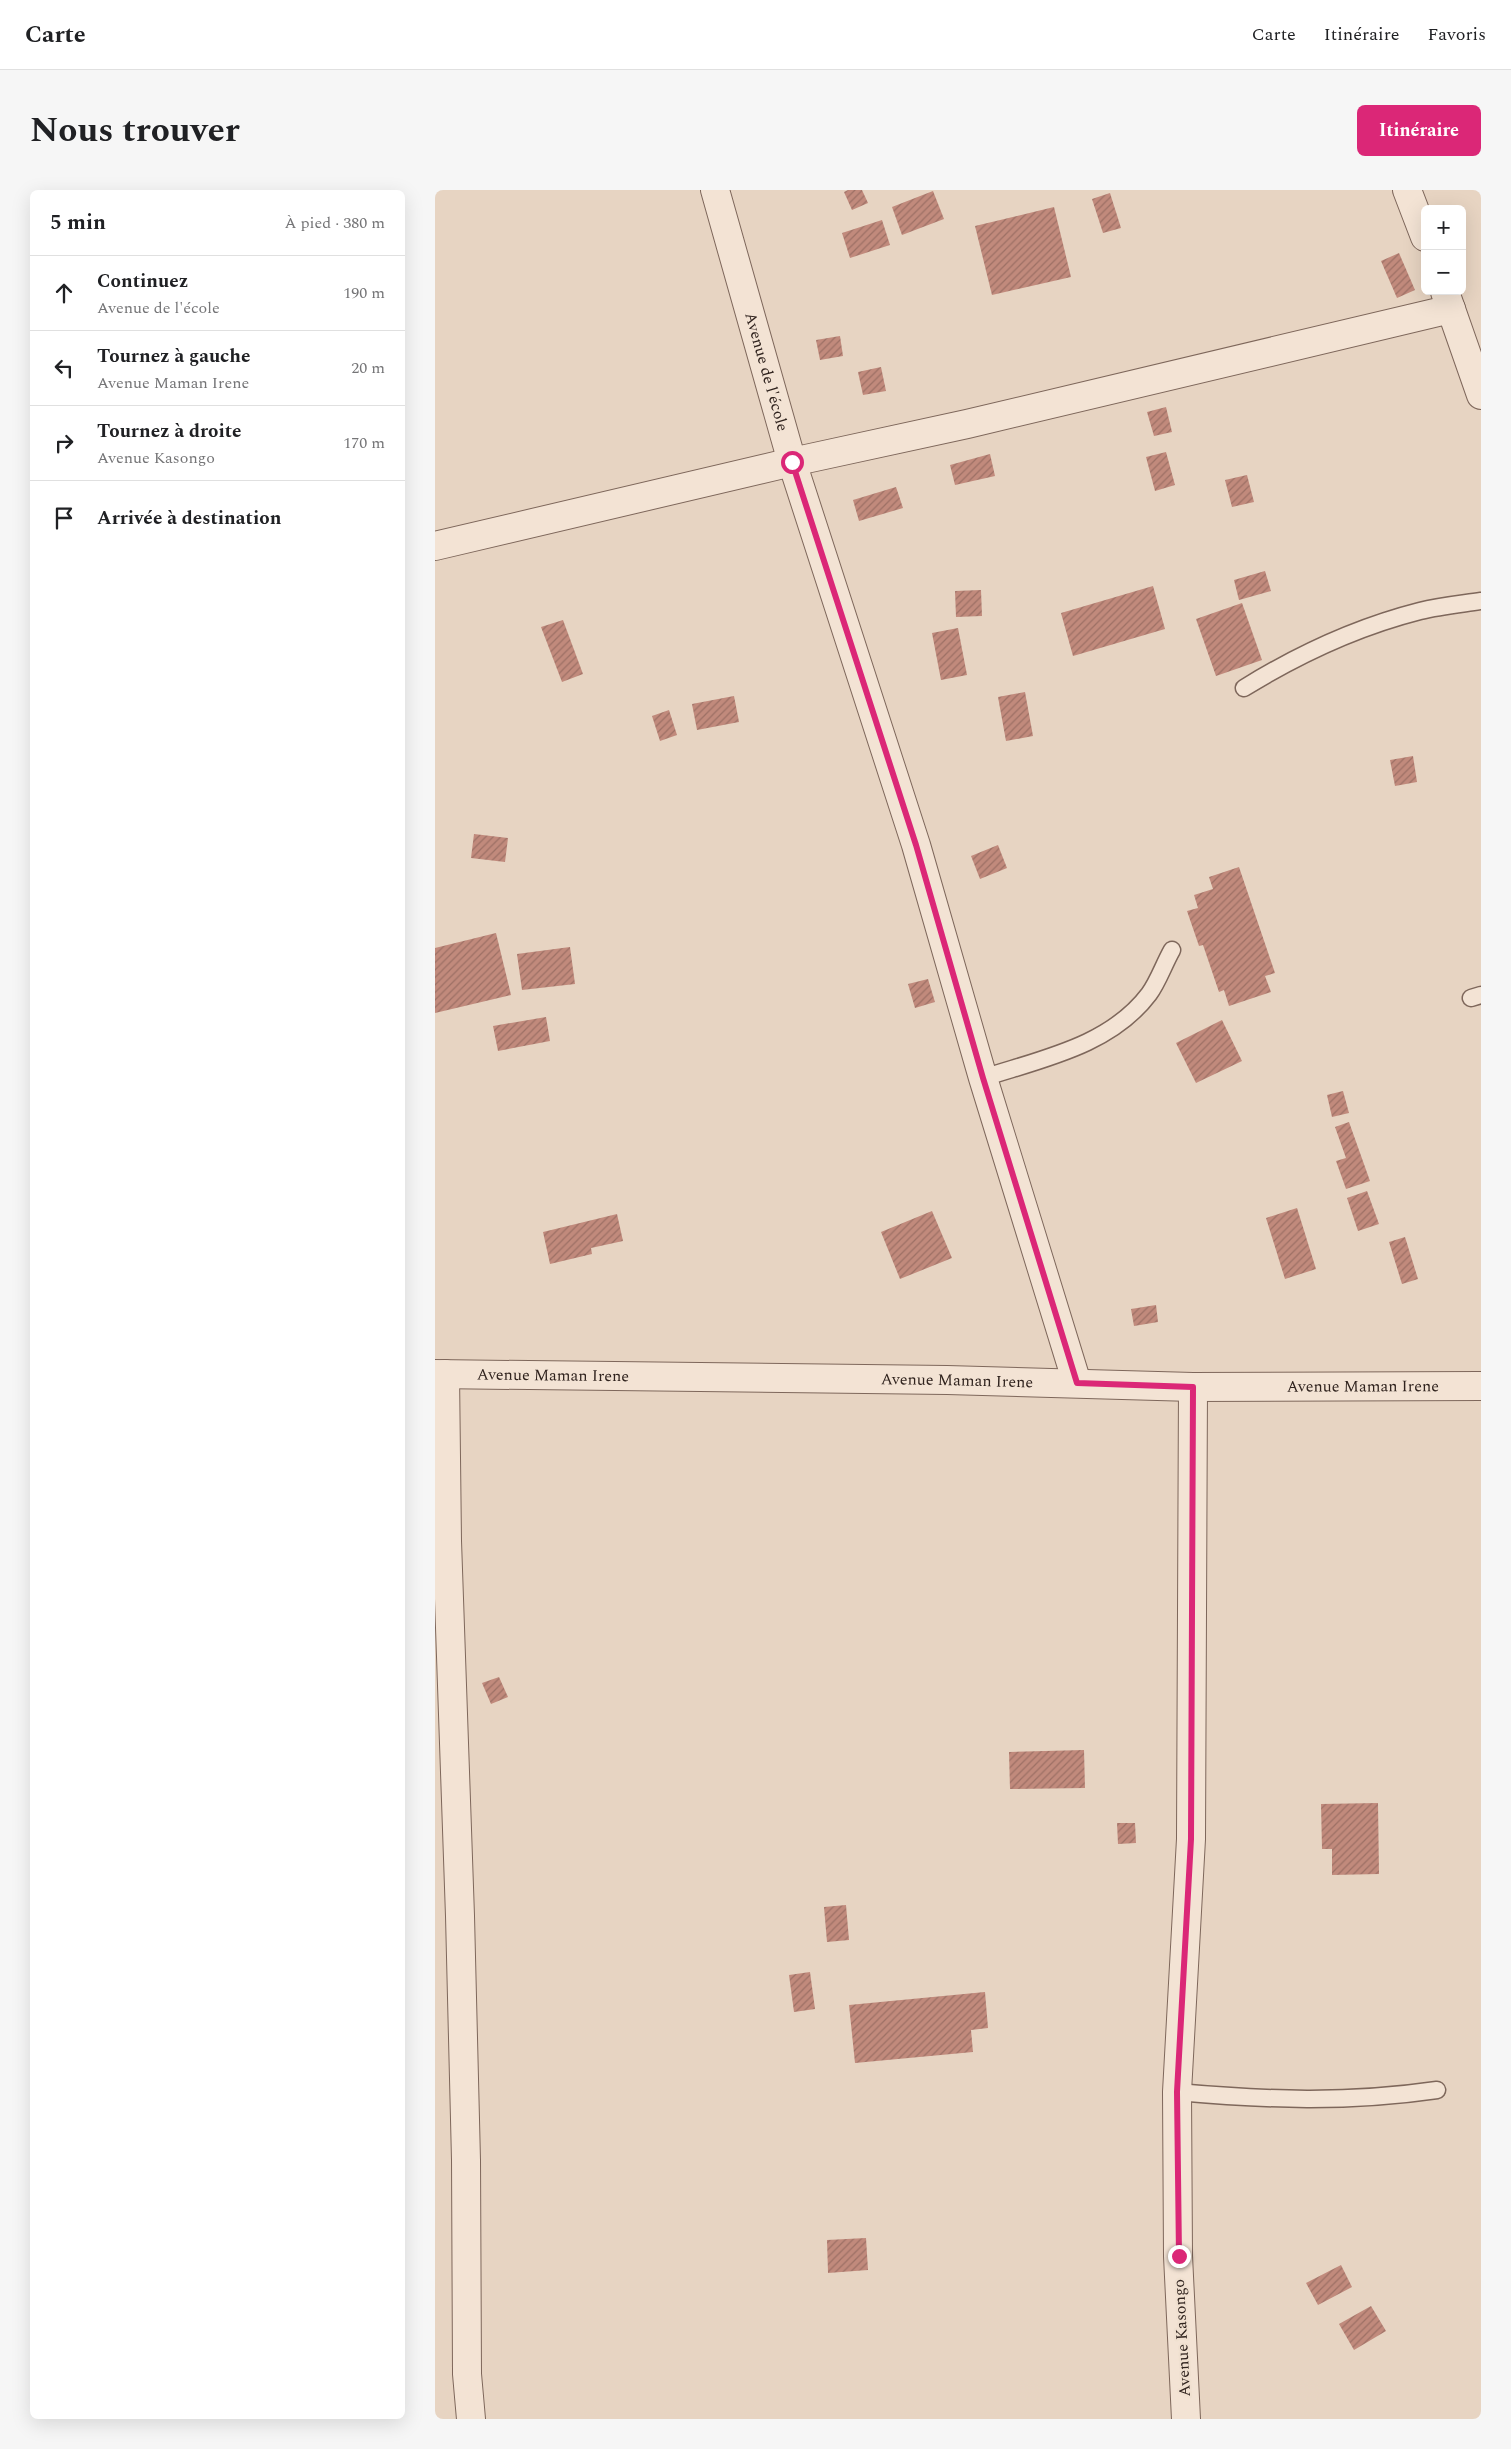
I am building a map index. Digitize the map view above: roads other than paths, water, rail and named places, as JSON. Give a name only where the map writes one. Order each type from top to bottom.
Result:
[{"type":"street","name":"Avenue de l'école","points":[[715,190],[792,462],[916,845],[983,1078],[1077,1383]]},
{"type":"street","points":[[1407,190],[1421,227]]},
{"type":"street","points":[[435,546],[792,462],[977,422],[1448,300],[1481,395]]},
{"type":"street","points":[[440,1374],[460,1916],[466,2160],[467,2374],[471,2419]]},
{"type":"street","name":"Avenue Maman Irene","points":[[440,1374],[1077,1383],[1193,1387],[1481,1386]]},
{"type":"street","name":"Avenue Kasongo","points":[[1186,2419],[1179,2256],[1177,2092],[1191,1839],[1193,1387]]},
{"type":"lane","points":[[1244,688],[1311,649],[1368,627],[1421,611],[1481,600]]},
{"type":"lane","points":[[983,1078],[1068,1050],[1100,1036],[1126,1019],[1149,994],[1172,950]]},
{"type":"lane","points":[[1177,2092],[1268,2100],[1357,2098],[1437,2090]]}]
